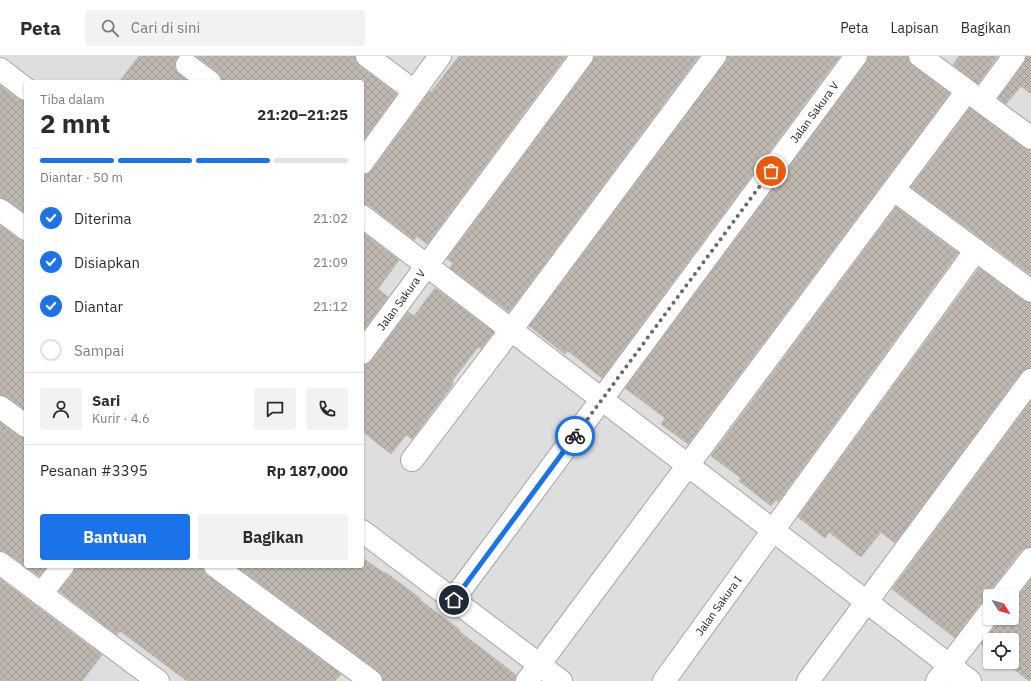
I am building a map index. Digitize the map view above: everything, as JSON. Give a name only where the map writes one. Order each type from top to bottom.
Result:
[{"type":"street","points":[[9,56],[0,69],[24,87]]},
{"type":"street","points":[[367,56],[414,91]]},
{"type":"street","points":[[364,160],[440,56]]},
{"type":"street","name":"Jalan Sakura V","points":[[364,350],[582,56]]},
{"type":"street","points":[[412,460],[715,56]]},
{"type":"street","name":"Jalan Sakura V","points":[[454,600],[856,56]]},
{"type":"street","points":[[920,56],[1031,138]]},
{"type":"street","points":[[533,673],[894,190],[974,96],[1014,56]]},
{"type":"street","points":[[187,65],[207,80]]},
{"type":"street","points":[[894,190],[1031,291]]},
{"type":"street","points":[[0,210],[24,228]]},
{"type":"street","points":[[364,218],[866,602],[943,673],[970,681]]},
{"type":"street","name":"Jalan Sakura I","points":[[664,681],[976,250]]},
{"type":"street","points":[[808,681],[1031,380]]},
{"type":"street","points":[[0,407],[24,425]]},
{"type":"street","points":[[364,532],[454,600],[533,673],[561,681]]},
{"type":"street","points":[[1007,589],[1031,559]]},
{"type":"street","points":[[0,563],[158,681]]},
{"type":"street","points":[[41,594],[61,568]]},
{"type":"street","points":[[218,568],[371,681]]},
{"type":"street","points":[[943,673],[983,621]]},
{"type":"shaded area","points":[[0,56],[1031,56],[1031,681],[0,681]]},
{"type":"building","points":[[139,56],[179,56],[175,63],[175,70],[186,80],[121,80]]},
{"type":"building","points":[[196,56],[355,56],[356,61],[360,66],[397,94],[364,139],[364,80],[222,80],[218,72]]},
{"type":"building","points":[[459,56],[566,56],[427,244],[417,236],[414,240],[370,206],[364,204],[364,175],[372,170],[430,91],[431,92]]},
{"type":"building","points":[[594,56],[699,56],[509,312],[450,268],[453,263],[447,259],[592,63]]},
{"type":"building","points":[[727,56],[840,56],[602,378],[568,351],[565,354],[529,326],[725,63]]},
{"type":"building","points":[[868,56],[908,56],[909,61],[913,66],[950,93],[688,444],[661,424],[665,418],[625,388],[866,63]]},
{"type":"building","points":[[959,56],[998,56],[978,84],[953,65]]},
{"type":"building","points":[[1026,56],[1031,56],[1031,94],[1021,86],[1006,104],[998,98],[1024,63]]},
{"type":"building","points":[[0,85],[18,99],[24,101],[24,213],[7,200],[0,198]]},
{"type":"building","points":[[970,108],[1024,148],[1031,150],[1031,275],[911,187]]},
{"type":"building","points":[[896,207],[958,253],[778,502],[776,500],[771,506],[739,481],[741,478],[711,456]]},
{"type":"building","points":[[0,225],[19,239],[24,240],[24,410],[7,397],[0,395]]},
{"type":"building","points":[[364,234],[399,260],[378,289],[388,297],[364,329]]},
{"type":"building","points":[[979,268],[1024,301],[1031,303],[1031,368],[1026,369],[1021,373],[895,543],[881,532],[861,557],[829,532],[825,538],[798,517]]},
{"type":"building","points":[[435,288],[494,332],[481,349],[478,347],[452,381],[454,383],[412,439],[406,435],[391,454],[364,433],[364,365],[372,360],[408,312],[414,316]]},
{"type":"building","points":[[1031,401],[1031,547],[1021,551],[992,589],[983,589],[983,602],[980,604],[955,638],[892,589]]},
{"type":"building","points":[[0,422],[19,436],[24,437],[24,565],[7,553],[0,551]]},
{"type":"building","points":[[364,559],[384,573],[385,572],[421,599],[420,600],[516,675],[515,681],[383,681],[382,676],[378,671],[239,568],[364,568]]},
{"type":"building","points":[[28,568],[45,568],[39,576]]},
{"type":"building","points":[[74,568],[203,568],[208,576],[341,674],[335,681],[187,681],[120,631],[117,635],[59,591],[73,574]]},
{"type":"building","points":[[0,579],[102,655],[82,681],[0,681]]},
{"type":"building","points":[[1031,579],[1031,681],[1014,669],[1019,669],[1019,633],[989,633],[996,625],[1019,625],[1019,595]]},
{"type":"way so far","points":[[575,436],[771,171]]},
{"type":"route","points":[[454,600],[575,436]]}]
